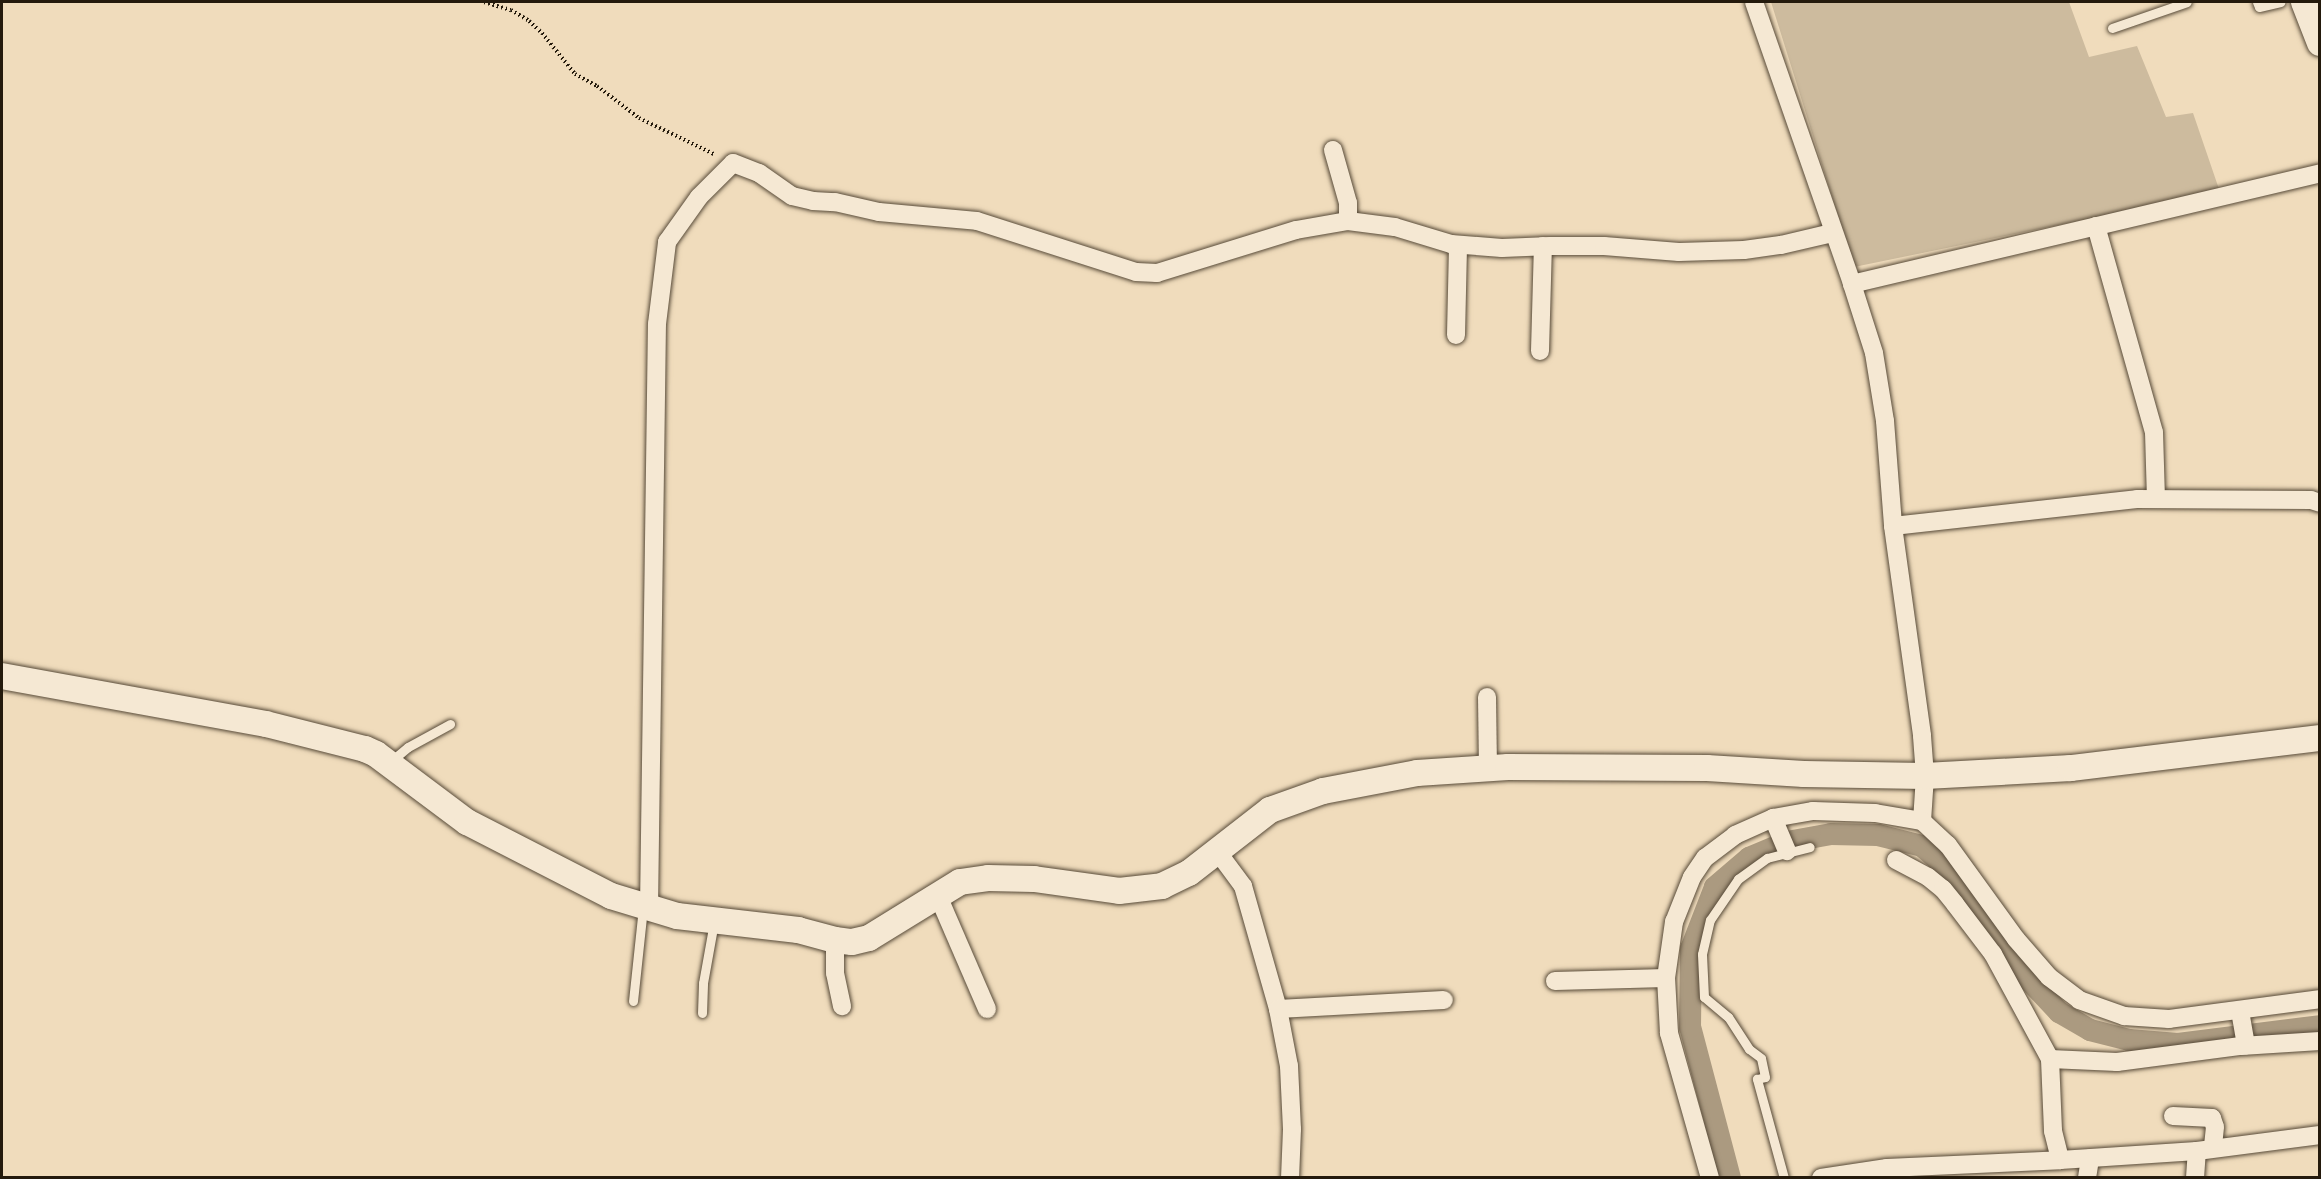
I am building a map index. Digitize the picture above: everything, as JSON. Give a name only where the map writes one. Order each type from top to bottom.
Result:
[{"type":"street","points":[[1754,2],[1832,233],[1852,284],[1876,364],[1885,421],[1893,526],[1914,670],[1925,776],[1922,821]]},
{"type":"street","points":[[2304,2],[2319,43]]},
{"type":"street","points":[[1333,150],[1348,203],[1348,221]]},
{"type":"street","points":[[646,908],[657,324],[667,242],[699,197],[733,163],[759,173],[792,196],[813,201],[835,202],[879,212],[977,221],[1136,272],[1157,273],[1296,230],[1348,221],[1395,227],[1458,245],[1502,248],[1604,246],[1679,252],[1744,250],[1781,245],[1832,233]]},
{"type":"street","points":[[1852,284],[2319,174]]},
{"type":"street","points":[[2096,226],[2154,432],[2156,499]]},
{"type":"street","points":[[1456,335],[1458,245]]},
{"type":"street","points":[[1540,351],[1543,246]]},
{"type":"street","points":[[1893,526],[2156,499],[2311,500],[2319,503]]},
{"type":"street","points":[[2,675],[266,724],[365,749],[388,763],[467,822],[611,896],[646,908],[714,922],[798,930],[852,942],[869,938],[939,898],[960,882],[988,878],[1034,879],[1119,891],[1162,886],[1189,873],[1270,810],[1323,791],[1417,772],[1488,768],[1707,768],[1804,774],[1925,776],[2071,768],[2319,738]]},
{"type":"street","points":[[1487,697],[1488,768]]},
{"type":"street","points":[[1710,1178],[1669,1033],[1666,978],[1674,921],[1692,877],[1705,858],[1719,846],[1735,835],[1774,820],[1823,811],[1885,814],[1922,821],[1948,845],[2004,947],[2050,1059],[2053,1131],[2060,1160]]},
{"type":"street","points":[[1774,820],[1786,849]]},
{"type":"street","points":[[1216,851],[1243,886],[1278,1009],[1289,1066],[1292,1129],[1290,1178]]},
{"type":"street","points":[[1896,861],[1943,889],[2004,947],[2062,990],[2079,1000],[2124,1016],[2169,1019],[2240,1014],[2319,999]]},
{"type":"street","points":[[939,898],[987,1009]]},
{"type":"street","points":[[835,940],[835,973],[842,1006]]},
{"type":"street","points":[[1555,981],[1666,978]]},
{"type":"street","points":[[1278,1009],[1444,1000]]},
{"type":"street","points":[[2240,1014],[2245,1042]]},
{"type":"street","points":[[2050,1059],[2117,1062],[2245,1042],[2319,1041]]},
{"type":"street","points":[[2173,1116],[2212,1118],[2215,1127],[2195,1178]]},
{"type":"street","points":[[1821,1178],[2205,1149],[2319,1135]]},
{"type":"street","points":[[2088,1178],[2090,1158]]},
{"type":"lane","points":[[2112,28],[2187,2]]},
{"type":"lane","points":[[2257,2],[2259,7],[2280,2]]},
{"type":"lane","points":[[388,763],[408,747],[450,724]]},
{"type":"lane","points":[[1784,1178],[1757,1079],[1765,1077],[1761,1058],[1749,1049],[1728,1017],[1704,998],[1702,954],[1710,920],[1726,893],[1751,866],[1786,849],[1810,847]]},
{"type":"lane","points":[[633,1001],[646,908]]},
{"type":"lane","points":[[702,1013],[703,983],[714,922]]},
{"type":"path","points":[[484,2],[511,10],[529,21],[542,33],[575,74],[597,86],[639,118],[665,133],[733,163]]},
{"type":"shaded area","points":[[1771,2],[2069,2],[2089,57],[2137,46],[2166,117],[2193,113],[2220,192],[1854,267]]},
{"type":"waterway","points":[[1730,1178],[1690,1027],[1691,949],[1715,887],[1749,858],[1787,842],[1831,834],[1878,835],[1922,846],[1951,871],[2027,978],[2059,1012],[2090,1030],[2129,1040],[2178,1044],[2320,1026]]}]
